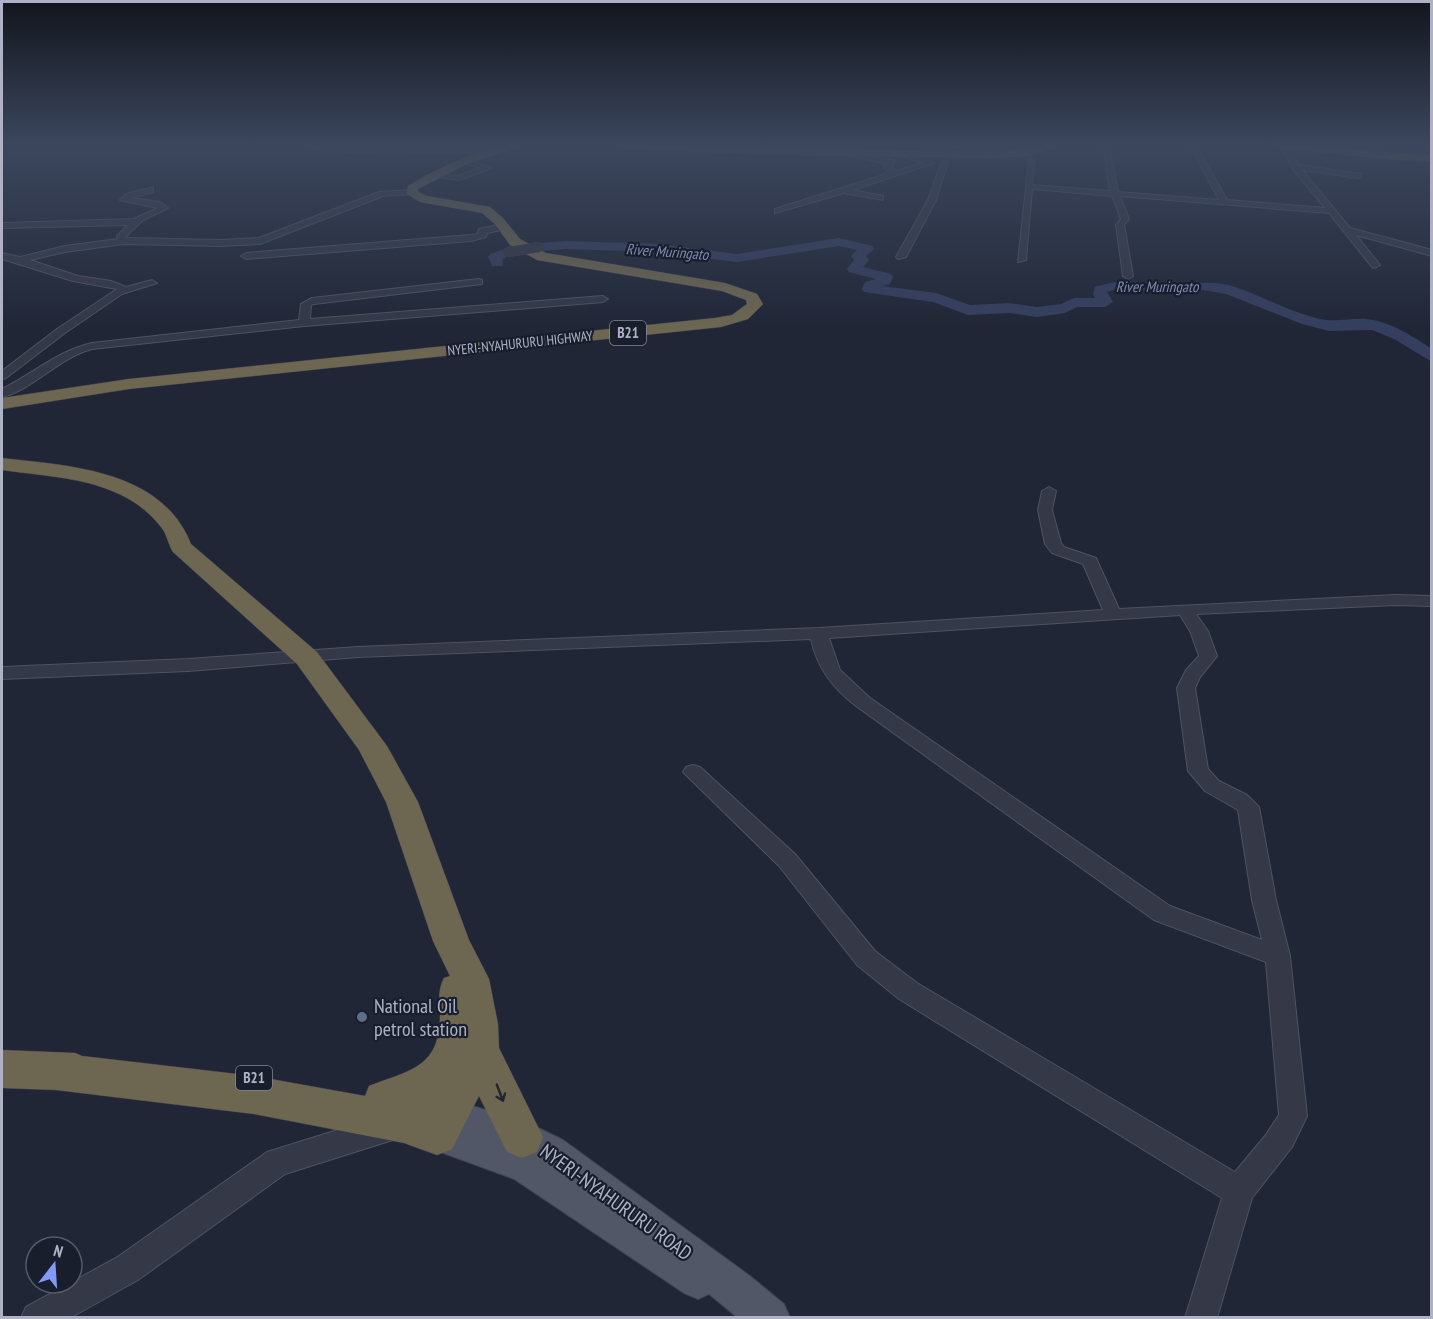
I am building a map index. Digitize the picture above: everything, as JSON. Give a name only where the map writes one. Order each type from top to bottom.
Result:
[{"type":"highway","name":"NYERI-NYAHURURU HIGHWAY","points":[[2,404],[129,384],[705,325],[745,316],[752,311],[755,304],[752,297],[746,293],[701,282],[542,257],[523,248],[494,215],[486,210],[467,207]]},
{"type":"highway","points":[[2,464],[69,472],[123,486],[148,502],[173,526],[181,547],[307,658],[372,746],[397,793],[451,941],[470,979],[478,1024],[467,1052],[465,1084],[419,1118]]},
{"type":"highway","points":[[419,1118],[424,1086],[467,1052]]},
{"type":"highway","points":[[467,1052],[522,1137]]},
{"type":"highway","name":"B21","points":[[2,1069],[58,1072],[254,1095],[419,1118]]},
{"type":"main road","name":"NYERI-NYAHURURU ROAD","points":[[419,1118],[522,1137],[550,1153],[609,1195],[770,1317]]},
{"type":"main road","name":"NYERI-NYAHURURU ROAD","points":[[419,1118],[525,1165],[757,1317]]},
{"type":"street","points":[[124,241],[121,237],[134,223],[164,208],[161,207]]},
{"type":"street","points":[[21,260],[65,249],[124,241],[260,242],[350,207]]},
{"type":"street","points":[[778,211],[792,207]]},
{"type":"street","points":[[901,257],[928,207]]},
{"type":"street","points":[[1021,260],[1028,207]]},
{"type":"street","points":[[1119,207],[1125,219],[1120,225],[1128,276]]},
{"type":"street","points":[[1278,207],[1330,211]]},
{"type":"street","points":[[1327,207],[1375,265]]},
{"type":"street","points":[[5,222],[134,223]]},
{"type":"street","points":[[2,231],[134,223]]},
{"type":"street","points":[[246,256],[471,238],[483,235],[482,231],[486,229],[503,227]]},
{"type":"street","points":[[1346,230],[1431,253]]},
{"type":"street","points":[[508,252],[539,247]]},
{"type":"street","points":[[2,256],[84,281],[118,285],[122,291]]},
{"type":"street","points":[[304,323],[306,304],[312,301],[479,282]]},
{"type":"street","points":[[2,376],[61,330],[122,291],[152,283]]},
{"type":"street","points":[[2,393],[21,385],[66,353],[81,348],[304,323],[603,299]]},
{"type":"street","points":[[1049,491],[1045,510],[1053,544],[1061,552],[1081,556],[1090,561],[1113,614]]},
{"type":"street","points":[[2,673],[307,658],[358,652],[819,633],[1383,600],[1431,601]]},
{"type":"street","points":[[1185,610],[1199,631],[1208,656],[1198,670],[1192,674],[1186,688],[1198,771],[1212,786],[1240,800],[1248,807],[1264,900],[1278,956],[1293,1116],[1286,1135],[1248,1177],[1239,1191],[1200,1317]]},
{"type":"street","points":[[819,633],[826,664],[863,702],[1162,913],[1278,956]]},
{"type":"street","points":[[693,772],[787,860],[866,958],[908,991],[1239,1191]]},
{"type":"street","points":[[37,1317],[127,1269],[277,1162],[419,1118]]},
{"type":"waterway","name":"River Muringato","points":[[539,247],[567,245],[657,248],[737,258],[839,242],[867,249],[858,256],[862,260],[854,269],[886,277],[885,281],[870,285],[869,289],[936,298],[968,310],[1009,308],[1037,312],[1065,308],[1074,303],[1105,302],[1100,290],[1115,285],[1172,288],[1203,286],[1229,290],[1308,321],[1329,326],[1366,324],[1378,327],[1400,336],[1432,357]]},
{"type":"waterway","points":[[497,263],[495,257],[508,252]]},
{"type":"place","name":"National Oil petrol station","points":[[362,1017]]}]
